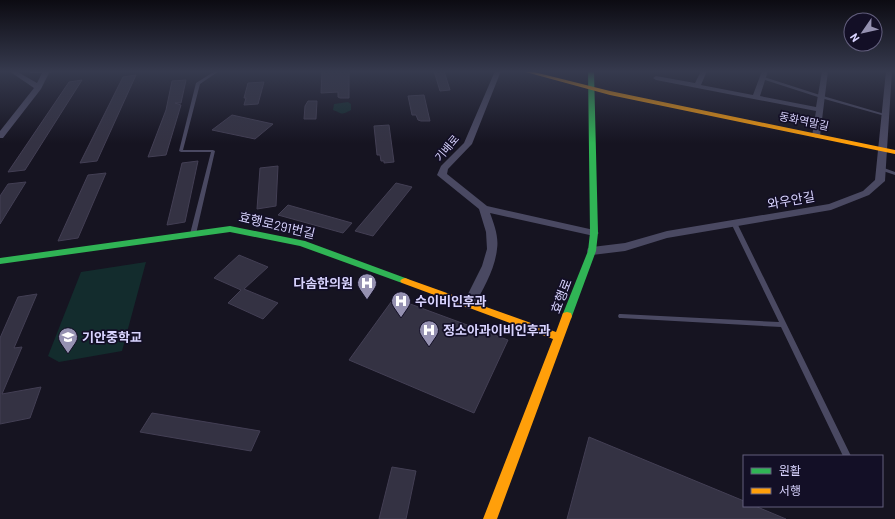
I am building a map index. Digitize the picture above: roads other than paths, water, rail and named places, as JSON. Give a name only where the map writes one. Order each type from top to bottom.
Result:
[{"type":"street","points":[[0,136],[32,95]]},
{"type":"street","name":"기배로","points":[[484,208],[442,175],[444,168],[468,144],[488,95]]},
{"type":"street","name":"효행로","points":[[490,519],[592,251],[594,233],[591,95]]},
{"type":"street","name":"동화역말길","points":[[625,95],[895,152]]},
{"type":"street","points":[[742,95],[820,110]]},
{"type":"street","name":"와우안길","points":[[592,251],[625,248],[667,235],[831,207],[866,193],[880,182],[887,95]]},
{"type":"street","points":[[816,136],[822,97]]},
{"type":"street","points":[[469,304],[488,266],[492,249],[491,232],[484,208],[594,233]]},
{"type":"street","name":"효행로291번길","points":[[0,261],[193,235],[230,228],[302,244],[559,337]]},
{"type":"lane","points":[[193,235],[214,151],[181,151],[195,95]]},
{"type":"lane","points":[[818,95],[886,115]]},
{"type":"lane","points":[[882,169],[895,174]]},
{"type":"lane","points":[[734,223],[847,455]]},
{"type":"lane","points":[[621,316],[783,325]]},
{"type":"place","name":"다솜한의원","points":[[367,300]]},
{"type":"place","name":"수이비인후과","points":[[401,318]]},
{"type":"place","name":"정소아과이비인후과","points":[[429,347]]},
{"type":"place","name":"기안중학교","points":[[68,354]]}]
